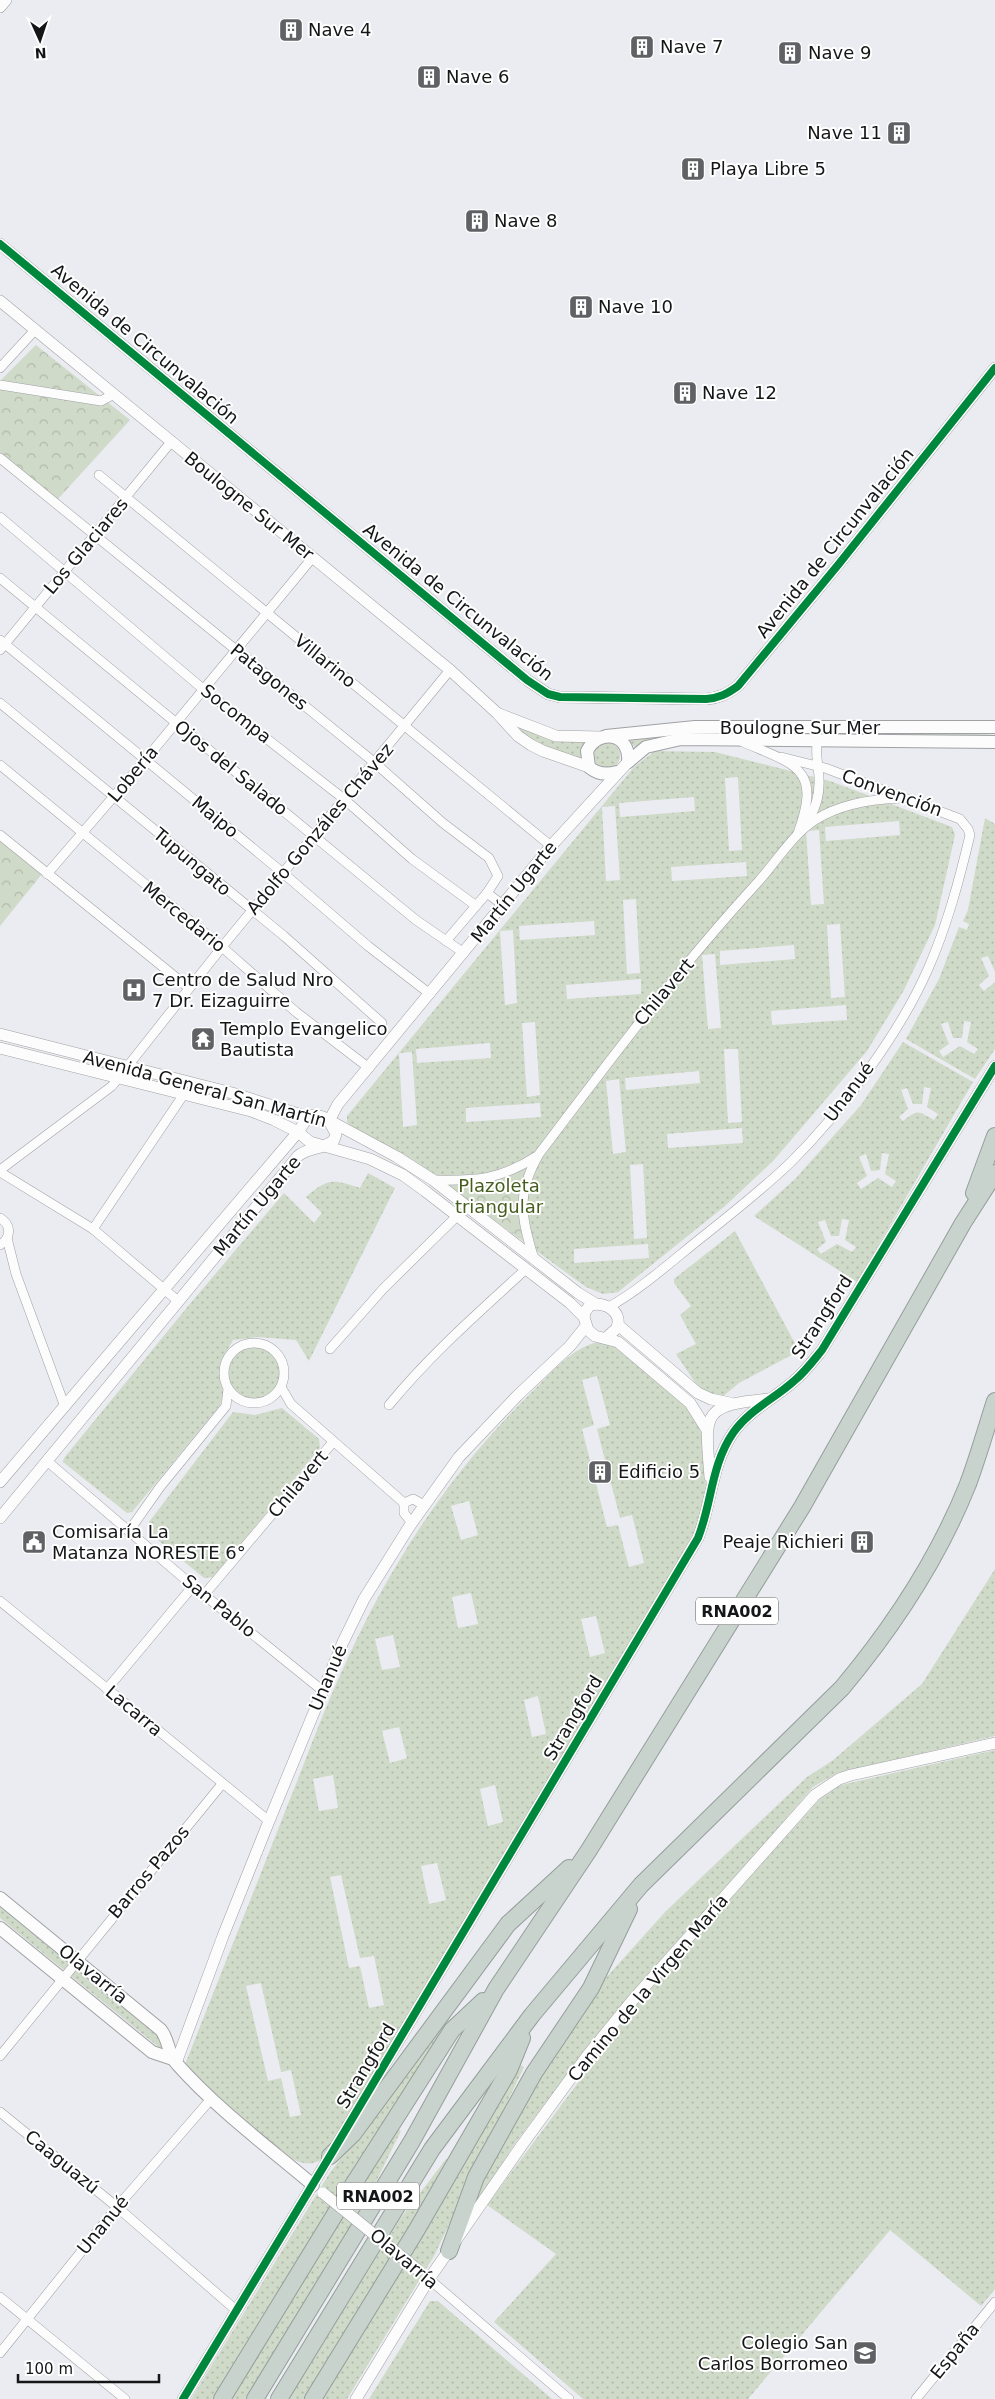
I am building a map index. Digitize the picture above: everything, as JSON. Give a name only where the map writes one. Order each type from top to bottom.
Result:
[{"type":"highway","points":[[963,1223],[995,1136]]},
{"type":"highway","name":"RNA002","points":[[254,2399],[412,2141],[496,1989],[589,1850],[802,1507],[963,1223],[995,1173]]},
{"type":"highway","name":"RNA002","points":[[279,2399],[432,2149],[532,2015],[641,1885],[842,1688],[863,1663],[930,1564],[968,1484],[995,1401]]},
{"type":"highway","points":[[330,2156],[352,2134],[508,1924],[589,1850]]},
{"type":"highway","points":[[449,2251],[476,2178],[534,2073],[591,1988],[641,1885]]},
{"type":"highway","name":"RNA002","points":[[222,2399],[346,2196],[452,2030],[496,1989]]},
{"type":"highway","name":"RNA002","points":[[313,2399],[416,2231],[509,2070],[532,2015]]},
{"type":"main road","name":"Boulogne Sur Mer","points":[[603,736],[695,727],[995,727]]},
{"type":"main road","points":[[617,772],[604,774],[590,768],[587,751],[594,740],[603,736],[623,743],[628,755],[628,762]]},
{"type":"main road","name":"Boulogne Sur Mer","points":[[628,762],[637,753],[654,744],[680,739],[995,742]]},
{"type":"main road","name":"Olavarría","points":[[0,1898],[161,2030],[166,2037],[175,2061],[211,2099],[318,2189]]},
{"type":"main road","name":"Olavarría","points":[[0,1928],[152,2052],[175,2061]]},
{"type":"street","points":[[0,7],[6,0]]},
{"type":"street","name":"Avenida de Circunvalación","points":[[0,244],[527,680],[548,694],[560,697],[718,698],[738,686],[838,565],[995,368]]},
{"type":"street","name":"Boulogne Sur Mer","points":[[0,301],[450,670],[530,745],[542,752],[590,768]]},
{"type":"street","points":[[0,368],[36,330]]},
{"type":"street","points":[[0,385],[101,401],[114,394]]},
{"type":"street","name":"Los Glaciares","points":[[2,645],[127,498],[171,442]]},
{"type":"street","name":"Patagones","points":[[0,458],[375,763],[443,823],[489,858],[498,876],[487,893]]},
{"type":"street","name":"Villarino","points":[[99,475],[551,846]]},
{"type":"street","name":"Socompa","points":[[0,517],[203,689],[344,799],[412,859],[475,905]]},
{"type":"street","name":"Lobería","points":[[47,874],[146,759],[313,557]]},
{"type":"street","name":"Ojos del Salado","points":[[0,578],[416,920],[464,953]]},
{"type":"street","name":"Maipo","points":[[2,645],[146,759],[284,873],[368,946],[430,994]]},
{"type":"street","name":"Adolfo Gonzáles Chávez","points":[[0,1171],[108,1091],[222,947],[406,726],[450,670]]},
{"type":"street","name":"Tupungato","points":[[0,702],[284,936],[382,1023]]},
{"type":"street","name":"Boulogne Sur Mer","points":[[497,713],[556,736],[603,736]]},
{"type":"street","points":[[736,739],[781,757],[798,769],[806,784],[807,806],[798,836]]},
{"type":"street","name":"Convención","points":[[818,740],[816,751],[818,766]]},
{"type":"street","name":"Convención","points":[[781,757],[818,766],[907,798],[956,816],[964,823]]},
{"type":"street","name":"Martín Ugarte","points":[[0,1518],[298,1156],[314,1147],[323,1147],[330,1144],[335,1137],[334,1129],[329,1121],[338,1104],[504,906],[551,846],[628,762]]},
{"type":"street","name":"Mercedario","points":[[0,765],[222,947],[296,1012],[369,1068]]},
{"type":"street","points":[[798,836],[815,810],[819,786],[818,766]]},
{"type":"street","points":[[590,768],[600,783],[601,790]]},
{"type":"street","points":[[798,836],[815,820],[837,810],[869,801],[907,798]]},
{"type":"street","name":"Unanué","points":[[615,1316],[630,1295],[739,1208],[790,1163],[824,1124],[876,1057],[915,994],[928,969],[952,906],[970,835],[964,823]]},
{"type":"street","points":[[0,835],[189,988]]},
{"type":"street","name":"Chilavert","points":[[534,1259],[524,1222],[522,1199],[530,1171],[539,1154],[635,1026],[798,836]]},
{"type":"street","points":[[446,941],[487,893],[504,906]]},
{"type":"street","name":"Avenida General San Martín","points":[[0,1034],[232,1093],[308,1117],[314,1115],[329,1121],[397,1157],[433,1180],[578,1293],[596,1304]]},
{"type":"street","name":"Avenida General San Martín","points":[[0,1048],[251,1111],[298,1132],[307,1141],[323,1147],[358,1154],[403,1175],[570,1303],[585,1322]]},
{"type":"street","name":"Strangford","points":[[183,2399],[237,2311],[318,2189],[330,2156],[694,1544],[706,1512],[711,1484],[718,1462],[734,1432],[742,1422],[769,1399],[794,1382],[822,1350],[995,1066]]},
{"type":"street","points":[[93,1229],[184,1094]]},
{"type":"street","name":"Martín Ugarte","points":[[0,1482],[165,1290],[298,1132],[308,1117]]},
{"type":"street","name":"Chilavert","points":[[433,1180],[471,1181],[493,1178],[520,1166],[539,1154]]},
{"type":"street","points":[[0,1171],[93,1229],[178,1301]]},
{"type":"street","points":[[330,1349],[383,1289],[457,1216]]},
{"type":"street","points":[[0,1218],[8,1225],[7,1238],[16,1274],[65,1406]]},
{"type":"street","points":[[0,1245],[7,1238]]},
{"type":"street","points":[[389,1405],[413,1376],[443,1346],[526,1269]]},
{"type":"street","points":[[707,1430],[690,1403],[618,1342],[600,1337],[585,1322],[587,1308],[596,1304],[615,1316],[698,1393],[711,1399],[730,1403]]},
{"type":"street","points":[[600,1337],[614,1332],[615,1316]]},
{"type":"street","name":"Unanué","points":[[175,2061],[269,1821],[364,1599],[412,1523],[455,1462],[478,1436],[570,1346],[585,1322]]},
{"type":"street","name":"Unanué","points":[[570,1346],[600,1337]]},
{"type":"street","points":[[246,1402],[236,1397],[228,1389],[224,1380],[225,1363],[236,1348],[253,1342],[270,1347],[282,1360],[284,1378],[281,1387],[274,1396],[264,1402]]},
{"type":"street","points":[[281,1387],[291,1404],[404,1502],[404,1513],[412,1523]]},
{"type":"street","points":[[129,1531],[160,1487],[226,1406],[228,1389]]},
{"type":"street","name":"Strangford","points":[[730,1403],[769,1399]]},
{"type":"street","points":[[226,1406],[246,1402],[291,1404]]},
{"type":"street","points":[[707,1430],[713,1415],[730,1403]]},
{"type":"street","name":"Strangford","points":[[707,1430],[711,1484]]},
{"type":"street","name":"Chilavert","points":[[204,1594],[333,1442]]},
{"type":"street","name":"San Pablo","points":[[47,1462],[193,1586],[323,1691]]},
{"type":"street","points":[[404,1502],[413,1499],[424,1505]]},
{"type":"street","points":[[107,1689],[193,1586]]},
{"type":"street","name":"Lacarra","points":[[0,1601],[269,1821]]},
{"type":"street","name":"Camino de la Virgen María","points":[[356,2399],[429,2280],[522,2145],[587,2056],[631,2002],[815,1795],[839,1779],[852,1775],[995,1743]]},
{"type":"street","name":"Barros Pazos","points":[[0,2056],[64,1980],[76,1961],[222,1784]]},
{"type":"street","name":"Unanué","points":[[0,2353],[117,2207],[211,2099]]},
{"type":"street","name":"Caaguazú","points":[[0,2112],[117,2207],[237,2311]]},
{"type":"street","name":"Olavarría","points":[[318,2189],[418,2270],[569,2399]]},
{"type":"street","points":[[0,2297],[125,2399]]},
{"type":"street","name":"España","points":[[916,2399],[995,2302]]},
{"type":"green space","points":[[36,345],[130,420],[57,500],[0,453],[0,381]]},
{"type":"green space","points":[[504,719],[583,741],[582,761],[542,748]]},
{"type":"green space","points":[[686,732],[976,734],[995,735],[995,737],[697,735],[636,748],[629,741]]},
{"type":"green space","points":[[607,743],[616,747],[620,756],[616,765],[607,769],[598,765],[594,756],[598,747]]},
{"type":"green space","points":[[655,751],[715,752],[830,781],[952,827],[955,835],[935,925],[904,990],[867,1051],[774,1160],[725,1206],[618,1292],[603,1294],[586,1287],[421,1167],[351,1127],[347,1122],[347,1116],[634,767]],"holes":[[[738,777],[742,850],[729,851],[725,778]],[[694,797],[695,811],[620,817],[619,803]],[[615,806],[620,880],[606,881],[602,807]],[[899,821],[900,835],[826,841],[825,827]],[[819,830],[824,904],[811,905],[806,831]],[[746,862],[747,876],[672,881],[671,867]],[[636,899],[640,973],[627,974],[623,900]],[[594,921],[595,935],[520,940],[519,926]],[[840,924],[845,997],[831,998],[827,925]],[[513,930],[517,1003],[505,1005],[500,931]],[[794,945],[795,959],[720,965],[720,951]],[[715,954],[721,1028],[708,1029],[702,955]],[[641,979],[641,994],[567,999],[566,985]],[[846,1005],[847,1020],[772,1025],[771,1011]],[[535,1022],[540,1095],[527,1097],[522,1023]],[[490,1043],[491,1058],[417,1063],[416,1049]],[[724,1049],[738,1049],[742,1122],[728,1123]],[[412,1052],[417,1125],[403,1127],[399,1053]],[[699,1071],[700,1083],[626,1090],[625,1078]],[[619,1079],[626,1152],[613,1154],[606,1081]],[[540,1103],[541,1117],[466,1122],[466,1108]],[[742,1128],[743,1143],[668,1148],[667,1134]],[[643,1164],[647,1238],[634,1239],[630,1165]],[[648,1244],[649,1258],[574,1263],[574,1249]]]},
{"type":"green space","points":[[985,818],[995,824],[995,972],[988,956],[981,958],[989,976],[979,985],[984,991],[995,982],[995,1049],[975,1079],[906,1039],[939,979],[959,927],[967,930],[969,924],[963,921],[968,910]],"holes":[[[964,1021],[971,1022],[967,1042],[978,1049],[974,1054],[960,1046],[943,1057],[939,1051],[949,1044],[941,1024],[948,1022],[953,1038],[962,1038]]]},
{"type":"green space","points":[[0,840],[42,874],[0,926]]},
{"type":"green space","points":[[903,1042],[973,1082],[857,1282],[754,1216],[796,1178],[861,1105]],"holes":[[[924,1087],[931,1088],[927,1107],[938,1114],[934,1120],[921,1113],[915,1113],[903,1121],[899,1117],[908,1109],[901,1090],[907,1088],[913,1104],[922,1104]],[[882,1153],[889,1154],[885,1174],[896,1181],[892,1187],[878,1178],[861,1189],[857,1183],[867,1176],[859,1157],[866,1154],[871,1171],[880,1170]],[[842,1219],[849,1220],[845,1240],[856,1247],[852,1252],[837,1244],[821,1254],[817,1249],[826,1242],[818,1222],[825,1220],[831,1236],[839,1236]]]},
{"type":"green space","name":"Plazoleta triangular","points":[[526,1164],[521,1204],[526,1243],[447,1182],[462,1182]]},
{"type":"green space","points":[[368,1173],[395,1188],[309,1361],[296,1340],[258,1337],[233,1340],[225,1354],[220,1370],[223,1393],[220,1405],[132,1512],[127,1513],[63,1462],[64,1458],[189,1305],[284,1193],[314,1223],[322,1213],[306,1197],[320,1186],[331,1182],[360,1188]]},
{"type":"green space","points":[[735,1231],[799,1351],[739,1383],[721,1398],[698,1387],[676,1354],[696,1344],[680,1315],[691,1306],[674,1283],[674,1279]]},
{"type":"green space","points":[[598,1342],[614,1344],[687,1405],[699,1426],[704,1445],[706,1485],[700,1519],[687,1547],[321,2160],[311,2163],[298,2161],[284,2154],[191,2074],[185,2067],[186,2062],[327,1705],[379,1596],[422,1524],[472,1457],[552,1371],[569,1356],[588,1345]],"holes":[[[597,1376],[610,1425],[597,1429],[620,1518],[632,1515],[644,1563],[629,1567],[618,1525],[607,1527],[582,1429],[594,1425],[582,1380]],[[469,1501],[478,1535],[461,1540],[451,1506]],[[471,1593],[478,1624],[458,1628],[452,1597]],[[596,1616],[605,1653],[590,1657],[581,1619]],[[393,1635],[400,1667],[382,1670],[375,1639]],[[538,1696],[546,1734],[532,1737],[524,1700]],[[399,1727],[407,1758],[390,1763],[382,1731]],[[333,1775],[338,1808],[319,1811],[313,1779]],[[495,1785],[503,1822],[488,1826],[480,1789]],[[437,1863],[446,1900],[429,1904],[421,1866]],[[341,1875],[360,1958],[374,1956],[384,2005],[369,2008],[360,1966],[349,1968],[330,1877]],[[261,1983],[281,2072],[291,2070],[301,2115],[290,2117],[281,2078],[268,2081],[246,1986]]]},
{"type":"green space","points":[[250,1344],[260,1344],[275,1352],[281,1361],[283,1372],[281,1383],[275,1392],[260,1400],[250,1400],[239,1395],[232,1388],[227,1377],[227,1367],[232,1356],[239,1349]]},
{"type":"green space","points":[[282,1408],[319,1439],[320,1448],[213,1577],[204,1578],[148,1532],[149,1522],[233,1412],[255,1415]]},
{"type":"green space","points":[[995,1569],[995,1736],[837,1773],[813,1787],[583,2053],[516,2142],[464,2220],[534,2074],[595,1990],[666,1911],[807,1777],[832,1761],[922,1684]]},
{"type":"green space","points":[[995,1750],[995,2289],[981,2306],[890,2230],[748,2399],[583,2399],[494,2322],[556,2254],[487,2205],[635,2006],[819,1800],[841,1785]]},
{"type":"green space","points":[[0,1906],[164,2041],[161,2049],[0,1918]]},
{"type":"green space","points":[[446,2015],[450,2018],[215,2399],[191,2399],[329,2174]]},
{"type":"green space","points":[[521,2065],[524,2067],[434,2256],[347,2399],[319,2399]]},
{"type":"green space","points":[[398,2129],[401,2131],[368,2198],[246,2399],[229,2399],[357,2190]]},
{"type":"green space","points":[[446,2159],[450,2159],[306,2399],[289,2399],[400,2219]]},
{"type":"green space","points":[[430,2301],[438,2301],[552,2399],[369,2399]]},
{"type":"cycle path","points":[[0,244],[527,680],[548,694],[560,697],[706,699],[723,695],[738,686],[838,565],[995,368]]},
{"type":"cycle path","points":[[183,2399],[698,1538],[720,1458],[733,1433],[754,1411],[798,1378],[822,1350],[995,1066]]},
{"type":"place","name":"Nave 4","points":[[291,30]]},
{"type":"place","name":"Nave 7","points":[[642,47]]},
{"type":"place","name":"Nave 9","points":[[790,53]]},
{"type":"place","name":"Nave 6","points":[[429,77]]},
{"type":"place","name":"Nave 11","points":[[899,133]]},
{"type":"place","name":"Playa Libre 5","points":[[693,169]]},
{"type":"place","name":"Nave 8","points":[[477,221]]},
{"type":"place","name":"Nave 10","points":[[581,307]]},
{"type":"place","name":"Nave 12","points":[[685,393]]},
{"type":"place","name":"Centro de Salud Nro 7 Dr. Eizaguirre","points":[[134,990]]},
{"type":"place","name":"Templo Evangelico Bautista","points":[[203,1039]]},
{"type":"place","name":"Edificio 5","points":[[600,1472]]},
{"type":"place","name":"Comisaría La Matanza NORESTE 6°","points":[[34,1542]]},
{"type":"place","name":"Peaje Richieri","points":[[862,1542]]},
{"type":"place","name":"Colegio San Carlos Borromeo","points":[[865,2353]]}]
